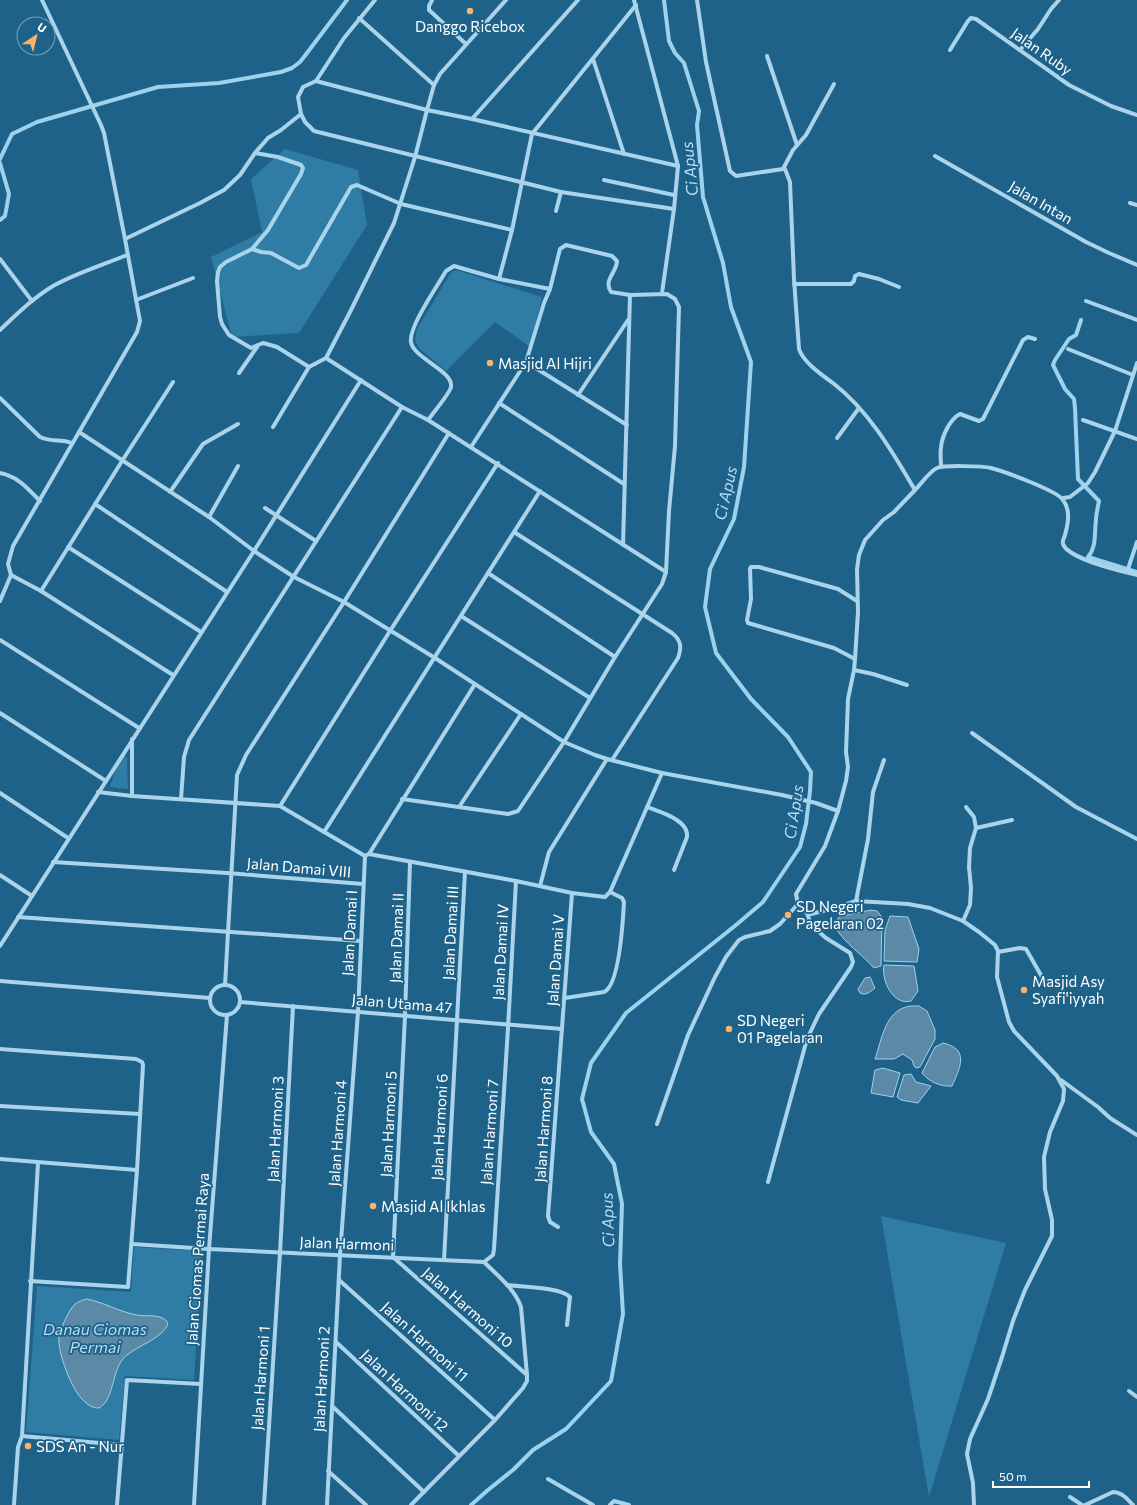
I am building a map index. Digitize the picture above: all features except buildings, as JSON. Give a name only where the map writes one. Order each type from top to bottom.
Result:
[{"type":"street","points":[[0,600],[11,575],[8,564],[10,553],[137,332],[140,321],[104,133],[98,117],[42,0]]},
{"type":"street","points":[[375,0],[359,18],[316,80],[303,87],[298,97],[301,114],[305,122],[314,131],[560,192],[674,209]]},
{"type":"street","points":[[432,0],[429,10],[466,44]]},
{"type":"street","points":[[273,427],[309,366],[326,358],[385,243],[400,204],[415,156],[434,85],[440,74],[506,0]]},
{"type":"street","points":[[472,119],[578,0]]},
{"type":"street","points":[[634,0],[678,166],[674,195],[674,209],[662,294]]},
{"type":"street","points":[[697,0],[706,62],[730,171],[736,176],[783,169]]},
{"type":"street","points":[[1020,50],[1038,29],[1051,9],[1060,0]]},
{"type":"street","points":[[499,279],[523,183],[532,134],[636,5]]},
{"type":"street","points":[[359,18],[434,85]]},
{"type":"street","name":"Jalan Ruby","points":[[950,50],[965,24],[971,18],[974,18],[1069,84],[1111,106],[1137,115]]},
{"type":"street","points":[[767,56],[797,145]]},
{"type":"street","points":[[593,59],[624,154]]},
{"type":"street","points":[[316,80],[427,110],[678,166]]},
{"type":"street","points":[[783,169],[797,145],[806,135],[834,84]]},
{"type":"street","points":[[125,240],[224,190],[240,175],[255,153],[268,138],[301,114]]},
{"type":"street","points":[[255,153],[293,162],[301,165],[303,171],[268,230],[252,249],[226,262],[220,267],[217,281],[220,317],[225,330],[246,346],[251,348],[263,343],[277,347],[309,366]]},
{"type":"street","name":"Jalan Intan","points":[[935,156],[1086,242],[1137,265]]},
{"type":"street","points":[[783,169],[786,172],[790,182],[794,284],[800,354],[839,388],[878,430],[915,490]]},
{"type":"street","points":[[604,180],[674,195]]},
{"type":"street","points":[[252,249],[271,253],[299,268],[302,268],[306,265],[353,186],[358,185],[400,204],[512,230]]},
{"type":"street","points":[[556,211],[560,192]]},
{"type":"street","points":[[1130,203],[1137,205]]},
{"type":"street","points":[[402,799],[508,814],[518,811],[564,742],[615,657],[662,584],[666,572],[674,446],[678,303],[671,295],[630,295],[614,293],[610,290],[610,278],[617,264],[615,258],[566,245],[560,249],[550,289],[544,303],[526,362],[471,447]]},
{"type":"street","points":[[0,330],[32,301],[64,280],[127,255]]},
{"type":"street","points":[[0,259],[32,301]]},
{"type":"street","points":[[428,420],[449,390],[451,384],[447,376],[414,350],[411,343],[411,335],[415,324],[446,271],[454,266],[499,279],[550,289]]},
{"type":"street","points":[[794,284],[851,284],[854,281],[855,276],[859,274],[879,279],[899,287]]},
{"type":"street","points":[[136,300],[193,278]]},
{"type":"street","points":[[623,545],[627,425],[628,320],[630,295]]},
{"type":"street","points":[[1086,301],[1137,320]]},
{"type":"street","points":[[578,394],[628,320]]},
{"type":"street","points":[[941,467],[941,447],[952,422],[960,414],[979,421],[983,419],[1023,340],[1028,337],[1035,339]]},
{"type":"street","points":[[239,373],[257,346]]},
{"type":"street","points":[[1068,349],[1133,375]]},
{"type":"street","points":[[326,358],[402,407],[428,420],[449,433],[666,572]]},
{"type":"street","points":[[526,362],[627,425]]},
{"type":"street","points":[[768,1182],[807,1039],[819,1014],[853,962],[850,953],[826,938],[811,925],[807,913],[798,904],[796,894],[825,846],[838,811],[846,781],[848,767],[846,752],[848,699],[854,670],[857,570],[862,546],[865,540],[883,520],[894,512],[932,471],[941,467],[957,465],[990,467],[1015,476],[1063,498],[1070,497],[1088,483],[1095,472],[1115,431],[1137,363]]},
{"type":"street","points":[[0,946],[132,738],[254,551],[361,380]]},
{"type":"street","points":[[41,591],[173,382]]},
{"type":"street","points":[[0,398],[40,437],[48,441],[67,441],[72,443]]},
{"type":"street","points":[[499,403],[624,484]]},
{"type":"street","points":[[181,800],[184,757],[188,743],[402,407]]},
{"type":"street","points":[[836,438],[859,408]]},
{"type":"street","points":[[1082,420],[1137,439]]},
{"type":"street","points":[[170,492],[203,444],[238,424]]},
{"type":"street","points":[[79,432],[209,517],[254,551],[294,577],[344,602],[390,630],[564,742],[607,759],[662,773],[782,795],[816,803],[838,811]]},
{"type":"street","points":[[225,985],[236,775],[246,755],[344,602],[449,433]]},
{"type":"street","points":[[280,806],[390,630],[498,464]]},
{"type":"street","points":[[209,517],[238,466]]},
{"type":"street","points":[[0,473],[13,476],[21,481],[40,501]]},
{"type":"street","points":[[324,832],[540,491]]},
{"type":"street","points":[[1063,498],[1068,508],[1068,521],[1063,544],[1070,553],[1098,564],[1137,574]]},
{"type":"street","points":[[95,504],[227,592]]},
{"type":"street","points":[[265,508],[316,541]]},
{"type":"street","points":[[514,532],[643,613],[678,637],[681,643],[681,651],[678,658],[612,760]]},
{"type":"street","points":[[1127,572],[1137,542]]},
{"type":"street","points":[[68,547],[201,632]]},
{"type":"street","points":[[855,659],[834,648],[748,623],[750,569],[751,567],[759,567],[838,589],[857,601]]},
{"type":"street","points":[[488,573],[615,657]]},
{"type":"street","points":[[11,575],[41,591],[173,675]]},
{"type":"street","points":[[461,616],[590,698]]},
{"type":"street","points":[[0,640],[139,728]]},
{"type":"street","points":[[854,670],[873,674],[907,685]]},
{"type":"street","points":[[367,855],[475,684]]},
{"type":"street","points":[[0,713],[106,781]]},
{"type":"street","points":[[459,807],[521,714]]},
{"type":"street","points":[[972,733],[1076,807],[1137,839]]},
{"type":"street","points":[[132,738],[132,796]]},
{"type":"street","points":[[540,886],[549,852],[607,759]]},
{"type":"street","points":[[856,900],[868,839],[872,792],[884,760]]},
{"type":"street","points":[[98,792],[181,800],[280,806],[367,855],[516,881],[572,894],[604,897],[610,892],[662,773]]},
{"type":"street","points":[[0,793],[68,838]]},
{"type":"street","points":[[647,807],[680,821],[688,831],[674,870]]},
{"type":"street","points":[[963,921],[970,905],[970,848],[976,828],[974,817],[966,808]]},
{"type":"street","points":[[976,828],[1012,820]]},
{"type":"street","name":"Jalan Damai I","points":[[358,1012],[363,884],[367,855]]},
{"type":"street","name":"Jalan Damai VIII","points":[[53,862],[363,884]]},
{"type":"street","name":"Jalan Damai II","points":[[405,1016],[410,862]]},
{"type":"street","name":"Jalan Damai III","points":[[457,1020],[465,872]]},
{"type":"street","points":[[0,875],[32,896]]},
{"type":"street","name":"Jalan Damai IV","points":[[508,1024],[516,881]]},
{"type":"street","points":[[565,998],[604,992],[612,982],[622,933],[624,902],[610,892]]},
{"type":"street","name":"Jalan Damai V","points":[[562,1028],[572,894]]},
{"type":"street","points":[[807,913],[811,914],[835,908],[856,900],[908,904],[930,908],[963,921],[987,937],[995,945],[998,952],[998,977],[1009,1022],[1014,1031],[1060,1080],[1098,1107],[1110,1118],[1137,1135]]},
{"type":"street","points":[[657,1124],[688,1035],[726,957],[739,940],[750,935],[770,931],[780,924],[798,904]]},
{"type":"street","points":[[18,917],[361,941]]},
{"type":"street","points":[[998,952],[1020,948],[1026,949],[1042,977]]},
{"type":"street","points":[[0,981],[210,998]]},
{"type":"street","points":[[225,985],[234,988],[240,997],[240,1002],[236,1011],[227,1015],[218,1014],[214,1011],[210,1003],[210,998],[211,994],[217,987],[225,985]]},
{"type":"street","name":"Jalan Utama 47","points":[[240,1002],[562,1028]]},
{"type":"street","name":"Jalan Harmoni 3","points":[[280,1253],[293,1006]]},
{"type":"street","name":"Jalan Harmoni 4","points":[[340,1255],[358,1012]]},
{"type":"street","name":"Jalan Ciomas Permai Raya","points":[[194,1505],[209,1250],[227,1015]]},
{"type":"street","name":"Jalan Harmoni 5","points":[[393,1257],[405,1016]]},
{"type":"street","name":"Jalan Harmoni 6","points":[[444,1260],[457,1020]]},
{"type":"street","name":"Jalan Harmoni 7","points":[[484,1262],[493,1255],[494,1249],[508,1024]]},
{"type":"street","name":"Jalan Harmoni 8","points":[[558,1227],[550,1222],[548,1216],[562,1028]]},
{"type":"street","points":[[0,1049],[139,1060],[143,1065],[128,1287],[30,1280]]},
{"type":"street","points":[[974,1505],[973,1483],[967,1454],[970,1439],[988,1399],[1013,1321],[1025,1290],[1052,1236],[1052,1220],[1045,1189],[1043,1164],[1050,1132],[1063,1101],[1064,1089],[1060,1080]]},
{"type":"street","points":[[0,1106],[140,1114]]},
{"type":"street","points":[[0,1159],[137,1170]]},
{"type":"street","points":[[14,1505],[18,1448],[22,1436],[38,1163]]},
{"type":"street","name":"Jalan Harmoni","points":[[132,1244],[209,1250],[484,1262]]},
{"type":"street","name":"Jalan Harmoni 1","points":[[264,1505],[280,1253]]},
{"type":"street","name":"Jalan Harmoni 2","points":[[326,1505],[340,1255]]},
{"type":"street","name":"Jalan Harmoni 10","points":[[393,1257],[527,1375]]},
{"type":"street","points":[[411,1505],[495,1420],[523,1388],[527,1381],[521,1307],[516,1295],[484,1262]]},
{"type":"street","name":"Jalan Harmoni 11","points":[[339,1280],[495,1420]]},
{"type":"street","points":[[507,1285],[566,1293],[570,1297],[567,1325]]},
{"type":"street","name":"Jalan Harmoni 12","points":[[336,1342],[459,1456]]},
{"type":"street","points":[[117,1505],[127,1380],[201,1384]]},
{"type":"street","points":[[1129,1391],[1137,1397]]},
{"type":"street","points":[[332,1406],[424,1492]]},
{"type":"street","points":[[22,1436],[122,1445]]},
{"type":"street","points":[[328,1471],[366,1505]]},
{"type":"street","points":[[548,1479],[593,1505]]},
{"type":"street","points":[[1070,1497],[1082,1505],[1113,1492],[1117,1492],[1133,1505]]},
{"type":"street","points":[[610,1505],[614,1501],[628,1505]]},
{"type":"shaded area","points":[[285,149],[358,170],[367,225],[299,333],[232,337],[211,257],[262,232],[251,179]]},
{"type":"shaded area","points":[[453,271],[459,271],[542,297],[530,347],[495,322],[446,371],[419,348],[415,340],[417,329]]},
{"type":"shaded area","points":[[125,756],[127,758],[128,789],[110,787],[118,766]]},
{"type":"shaded area","points":[[881,1216],[1006,1243],[929,1497]]},
{"type":"shaded area","points":[[134,1247],[202,1251],[194,1380],[125,1376],[119,1440],[26,1432],[37,1286],[131,1292]]},
{"type":"water","points":[[871,910],[877,911],[882,917],[881,966],[874,968],[844,939],[835,927],[837,919],[841,916]]},
{"type":"water","points":[[890,916],[908,917],[919,949],[917,962],[884,961],[885,930]]},
{"type":"water","points":[[884,965],[914,966],[918,991],[911,1001],[905,1002],[894,996],[884,978]]},
{"type":"water","points":[[870,977],[875,988],[866,994],[860,993],[858,989],[865,978]]},
{"type":"water","points":[[910,1006],[919,1006],[927,1011],[935,1030],[935,1039],[920,1067],[916,1068],[912,1060],[903,1054],[894,1059],[875,1059],[886,1026],[890,1019],[895,1013]]},
{"type":"water","points":[[943,1043],[951,1046],[960,1054],[960,1066],[952,1086],[944,1086],[936,1083],[928,1079],[922,1073],[935,1047]]},
{"type":"water","points":[[883,1068],[900,1073],[893,1097],[871,1093],[875,1070]]},
{"type":"water","points":[[911,1074],[916,1082],[931,1086],[918,1103],[901,1100],[897,1097],[904,1075]]},
{"type":"water","name":"Danau Ciomas Permai","points":[[86,1299],[99,1302],[130,1314],[162,1318],[168,1323],[161,1334],[134,1350],[123,1359],[119,1364],[108,1399],[99,1408],[92,1407],[87,1403],[74,1388],[63,1361],[59,1343],[61,1329],[70,1311],[75,1304]]},
{"type":"waterway","points":[[0,159],[12,134],[37,122],[158,87],[219,83],[281,72],[292,68],[300,62],[347,0]]},
{"type":"waterway","name":"Ci Apus","points":[[471,1505],[513,1470],[533,1450],[566,1429],[611,1381],[623,1314],[620,1264],[622,1204],[614,1164],[591,1132],[582,1099],[591,1063],[626,1013],[763,902],[800,847],[806,824],[811,772],[788,737],[751,699],[716,653],[705,607],[710,569],[734,519],[744,467],[751,362],[731,307],[723,263],[703,197],[697,125],[699,111],[684,63],[675,53],[669,41],[664,0]]},
{"type":"waterway","points":[[0,163],[9,194],[5,216],[0,220]]},
{"type":"waterway","points":[[1081,320],[1076,335],[1069,339],[1053,365],[1065,389],[1074,399],[1078,479],[1099,501],[1096,515],[1094,544],[1088,557],[1137,572]]},
{"type":"place","name":"Danggo Ricebox","points":[[470,11]]},
{"type":"place","name":"Masjid Al Hijri","points":[[490,363]]},
{"type":"place","name":"SD Negeri Pagelaran 02","points":[[788,915]]},
{"type":"place","name":"Masjid Asy Syafi'iyyah","points":[[1024,990]]},
{"type":"place","name":"SD Negeri 01 Pagelaran","points":[[729,1029]]},
{"type":"place","name":"Masjid Al Ikhlas","points":[[373,1206]]},
{"type":"place","name":"SDS An - Nur","points":[[28,1446]]}]
